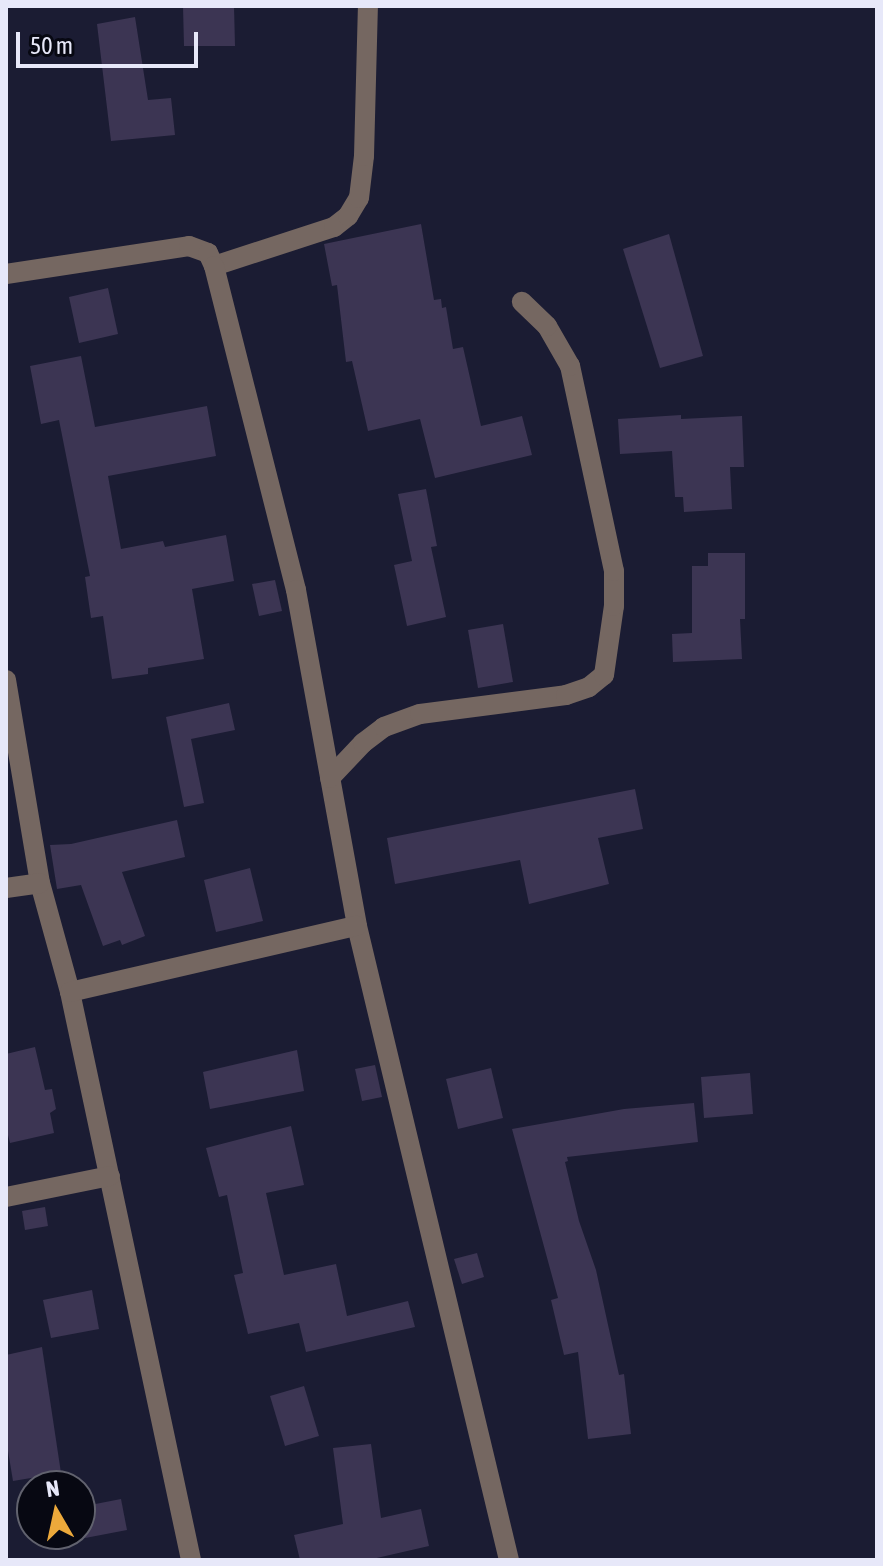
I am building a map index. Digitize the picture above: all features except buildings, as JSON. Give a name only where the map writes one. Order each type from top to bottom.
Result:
[{"type":"street","points":[[214,266],[334,227],[348,216],[359,198],[364,156],[368,6]]},
{"type":"street","points":[[6,274],[189,246],[208,253],[214,266],[296,590],[357,926],[509,1560]]},
{"type":"street","points":[[330,778],[363,743],[384,727],[408,718],[566,695],[589,687],[604,675],[613,618],[614,571],[570,366],[547,326],[522,302]]},
{"type":"street","points":[[6,680],[40,883],[70,992],[191,1560]]},
{"type":"street","points":[[6,888],[40,883]]},
{"type":"street","points":[[70,992],[357,926]]},
{"type":"street","points":[[6,1197],[110,1176]]}]
